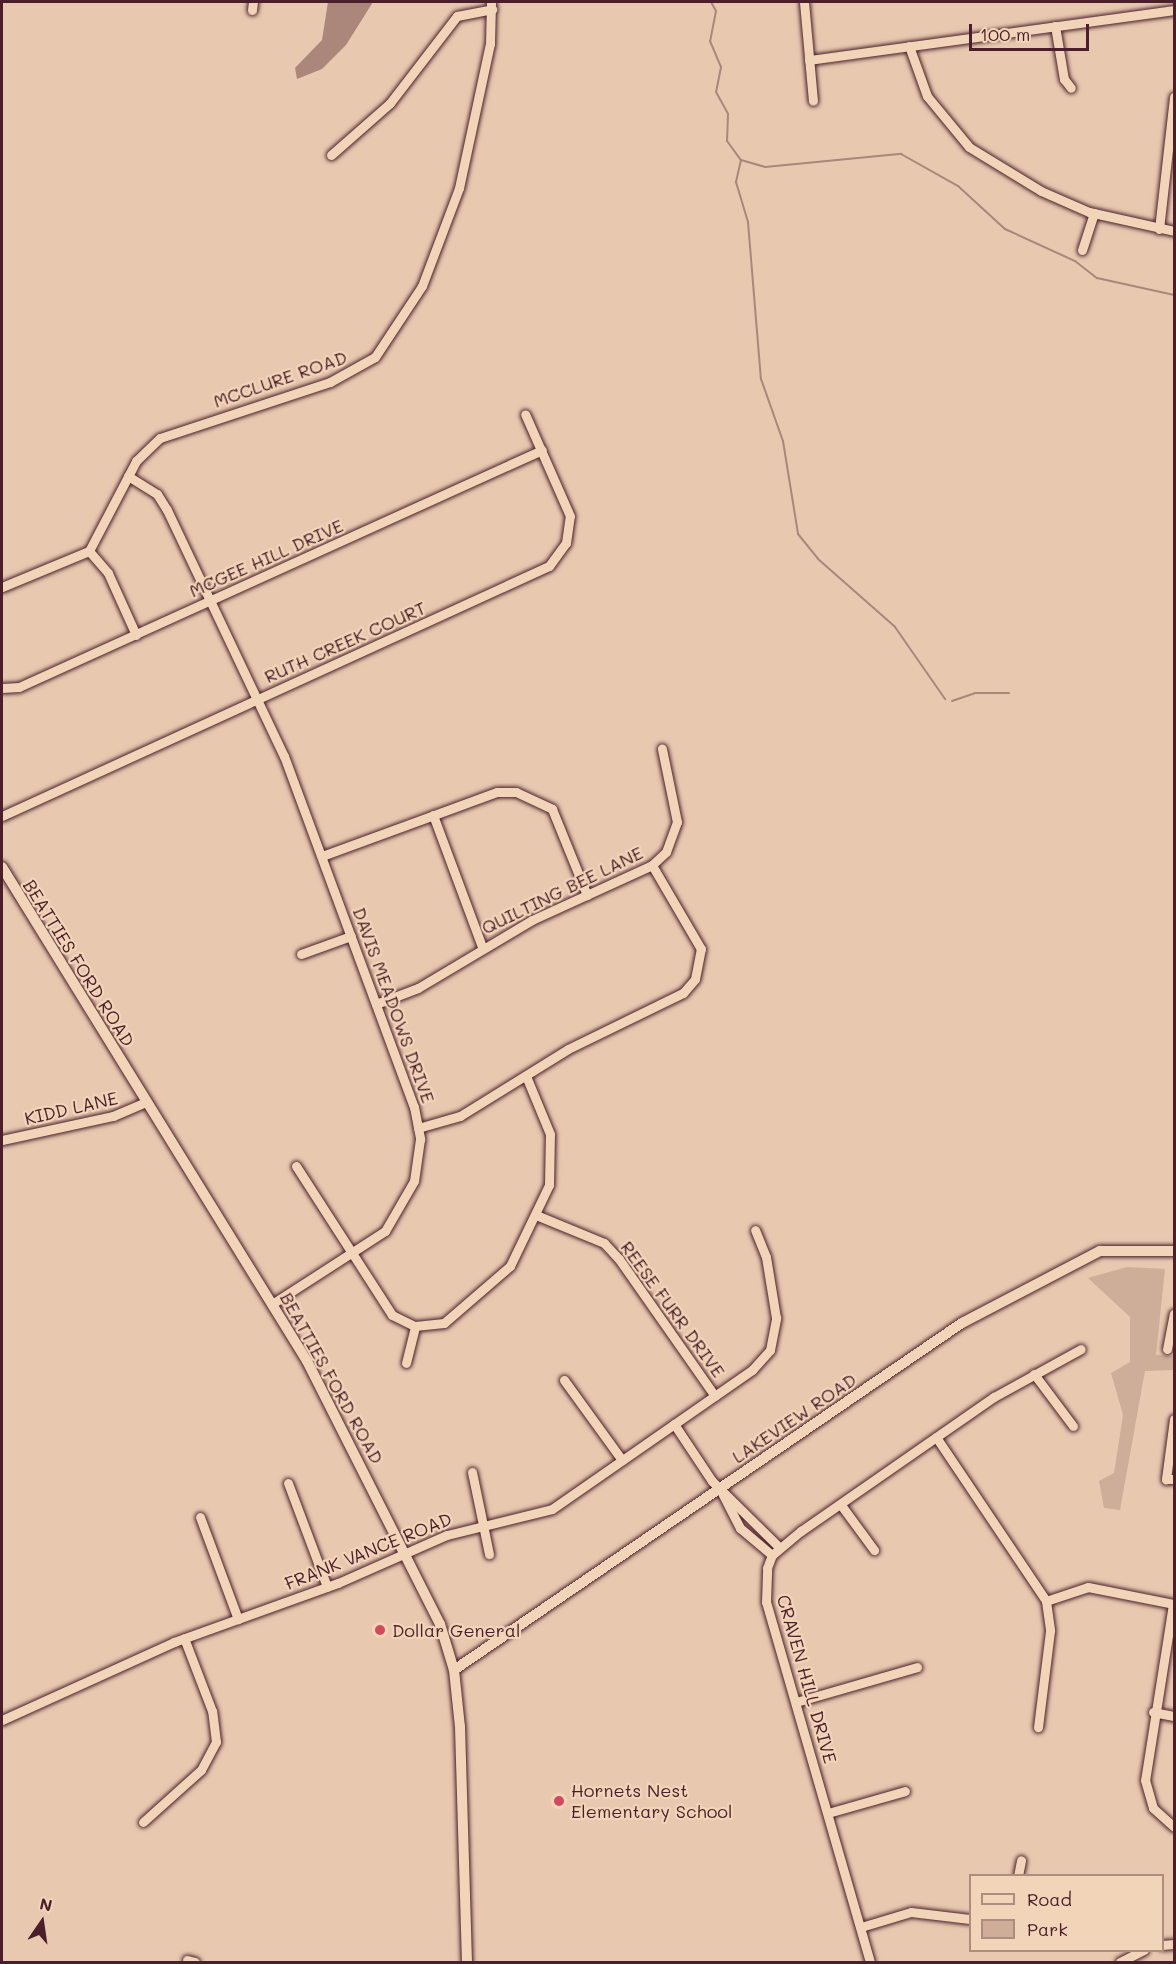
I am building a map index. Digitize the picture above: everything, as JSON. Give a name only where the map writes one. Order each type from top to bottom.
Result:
[{"type":"main road","name":"BEATTIES FORD ROAD","points":[[2,867],[330,1401],[440,1624],[454,1670],[464,1805],[467,1962]]},
{"type":"main road","name":"LAKEVIEW ROAD","points":[[454,1670],[962,1323],[1073,1263],[1100,1251],[1174,1251]]},
{"type":"street","points":[[804,2],[813,100]]},
{"type":"street","name":"MCCLURE ROAD","points":[[89,551],[128,476],[146,449],[166,435],[330,382],[375,357],[422,286],[459,188],[488,55],[492,5],[457,16],[390,103],[331,155]]},
{"type":"street","points":[[809,60],[1174,10]]},
{"type":"street","points":[[1055,26],[1064,79],[1071,88]]},
{"type":"street","points":[[909,46],[927,96],[958,138],[1041,191],[1094,213],[1174,231]]},
{"type":"street","points":[[1159,229],[1174,97]]},
{"type":"street","points":[[1082,250],[1094,213]]},
{"type":"street","name":"RUTH CREEK COURT","points":[[2,816],[549,566],[566,543],[570,523],[542,450],[525,414]]},
{"type":"street","name":"MCGEE HILL DRIVE","points":[[2,688],[19,687],[542,450]]},
{"type":"street","name":"DAVIS MEADOWS DRIVE","points":[[128,476],[162,501],[255,701],[284,756],[376,1004],[418,1128],[418,1162],[409,1195],[385,1231],[353,1256],[272,1304]]},
{"type":"street","points":[[2,587],[89,551],[108,573],[136,635]]},
{"type":"street","name":"QUILTING BEE LANE","points":[[376,1004],[418,988],[482,947],[652,865],[666,852],[677,822],[662,749]]},
{"type":"street","points":[[322,856],[497,792],[536,798],[561,825],[587,895]]},
{"type":"street","points":[[433,816],[482,947]]},
{"type":"street","points":[[418,1128],[460,1116],[568,1049],[673,1001],[694,979],[701,949],[697,934],[652,865]]},
{"type":"street","points":[[301,954],[351,936]]},
{"type":"street","points":[[296,1166],[392,1315],[415,1326],[444,1323],[463,1312],[510,1266],[536,1215],[552,1160],[550,1134],[526,1076]]},
{"type":"street","name":"KIDD LANE","points":[[2,1140],[113,1116],[146,1102]]},
{"type":"street","name":"REESE FURR DRIVE","points":[[536,1215],[604,1243],[619,1259],[715,1396]]},
{"type":"street","name":"FRANK VANCE ROAD","points":[[2,1720],[184,1638],[327,1587],[407,1555],[447,1536],[552,1509],[752,1370],[774,1341],[776,1318],[766,1257],[755,1230]]},
{"type":"street","points":[[1167,1349],[1174,1315]]},
{"type":"street","points":[[406,1363],[415,1326]]},
{"type":"street","points":[[674,1424],[720,1489],[740,1528],[772,1555],[936,1437],[1035,1374],[1082,1349]]},
{"type":"street","points":[[1035,1374],[1073,1426]]},
{"type":"street","points":[[564,1380],[622,1460]]},
{"type":"street","points":[[1174,1419],[1166,1479],[1174,1479]]},
{"type":"street","points":[[936,1437],[1046,1601],[1050,1631],[1038,1727]]},
{"type":"street","points":[[472,1472],[489,1554]]},
{"type":"street","points":[[288,1483],[327,1587]]},
{"type":"street","points":[[720,1489],[780,1548]]},
{"type":"street","points":[[841,1505],[874,1550]]},
{"type":"street","points":[[200,1517],[237,1619]]},
{"type":"street","name":"CRAVEN HILL DRIVE","points":[[772,1555],[766,1602],[870,1962]]},
{"type":"street","points":[[1046,1601],[1088,1587],[1174,1604],[1153,1712],[1146,1792],[1156,1812],[1174,1827]]},
{"type":"street","points":[[143,1822],[201,1770],[216,1742],[212,1711],[184,1638]]},
{"type":"street","points":[[796,1702],[917,1667]]},
{"type":"street","points":[[1153,1712],[1174,1716]]},
{"type":"street","points":[[828,1813],[905,1791]]},
{"type":"street","points":[[1018,1874],[1021,1860]]},
{"type":"street","points":[[861,1927],[911,1912],[969,1919]]},
{"type":"street","points":[[1120,1962],[1140,1952]]},
{"type":"green space","points":[[1127,1267],[1165,1269],[1156,1355],[1174,1356],[1174,1370],[1145,1371],[1120,1510],[1104,1508],[1099,1481],[1114,1473],[1123,1415],[1111,1373],[1130,1362],[1130,1317],[1088,1278]]},
{"type":"shaded area","points":[[328,2],[373,2],[346,45],[322,69],[297,79],[295,68],[322,40]]},
{"type":"waterway","points":[[711,2],[716,11],[710,41],[721,67],[716,92],[728,114],[727,141],[741,160],[736,182],[748,222],[761,379],[783,441],[798,534],[818,559],[895,627],[945,699]]},
{"type":"waterway","points":[[741,160],[765,167],[901,154],[958,186],[1005,229],[1075,261],[1097,278],[1174,295]]},
{"type":"waterway","points":[[952,701],[975,693],[1009,693]]},
{"type":"place","name":"Dollar General","points":[[380,1630]]},
{"type":"place","name":"Hornets Nest Elementary School","points":[[559,1801]]}]
